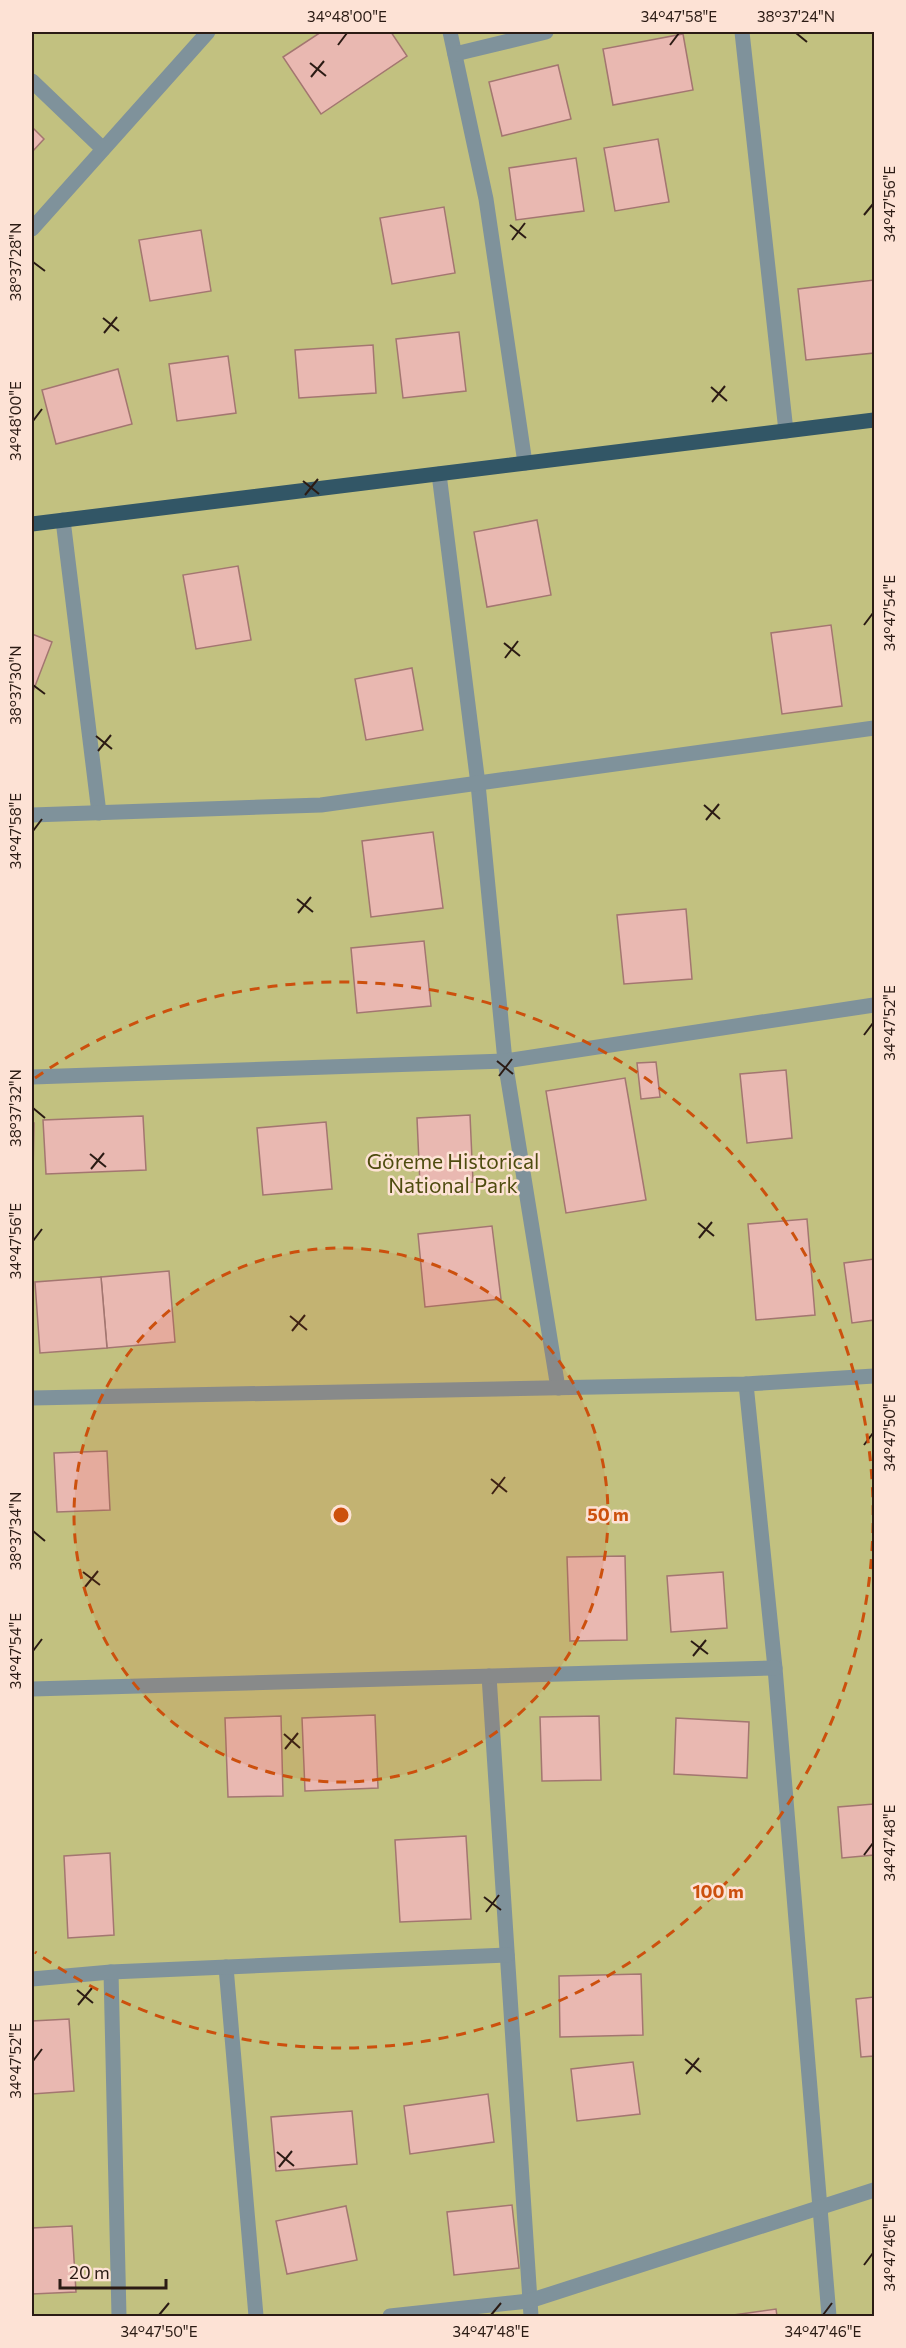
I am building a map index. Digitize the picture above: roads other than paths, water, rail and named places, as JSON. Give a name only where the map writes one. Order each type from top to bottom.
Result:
[{"type":"main road","points":[[32,524],[874,420]]},
{"type":"street","points":[[32,229],[208,32]]},
{"type":"street","points":[[450,32],[486,199],[525,463]]},
{"type":"street","points":[[455,54],[546,32]]},
{"type":"street","points":[[742,32],[786,431]]},
{"type":"street","points":[[32,81],[104,149]]},
{"type":"street","points":[[439,474],[478,784],[505,1061],[558,1388]]},
{"type":"street","points":[[63,520],[99,813]]},
{"type":"street","points":[[32,815],[321,806],[874,728]]},
{"type":"street","points":[[32,1077],[505,1061],[874,1005]]},
{"type":"street","points":[[32,1398],[746,1384],[874,1376]]},
{"type":"street","points":[[746,1384],[775,1668],[829,2316]]},
{"type":"street","points":[[32,1689],[775,1668]]},
{"type":"street","points":[[489,1676],[530,2309]]},
{"type":"street","points":[[32,1979],[111,1972],[507,1954]]},
{"type":"street","points":[[226,1967],[256,2316]]},
{"type":"street","points":[[111,1972],[119,2316]]},
{"type":"street","points":[[390,2316],[530,2309],[819,2206],[874,2190]]},
{"type":"park label","name":"Göreme Historical National Park","points":[[453,1174]]}]
